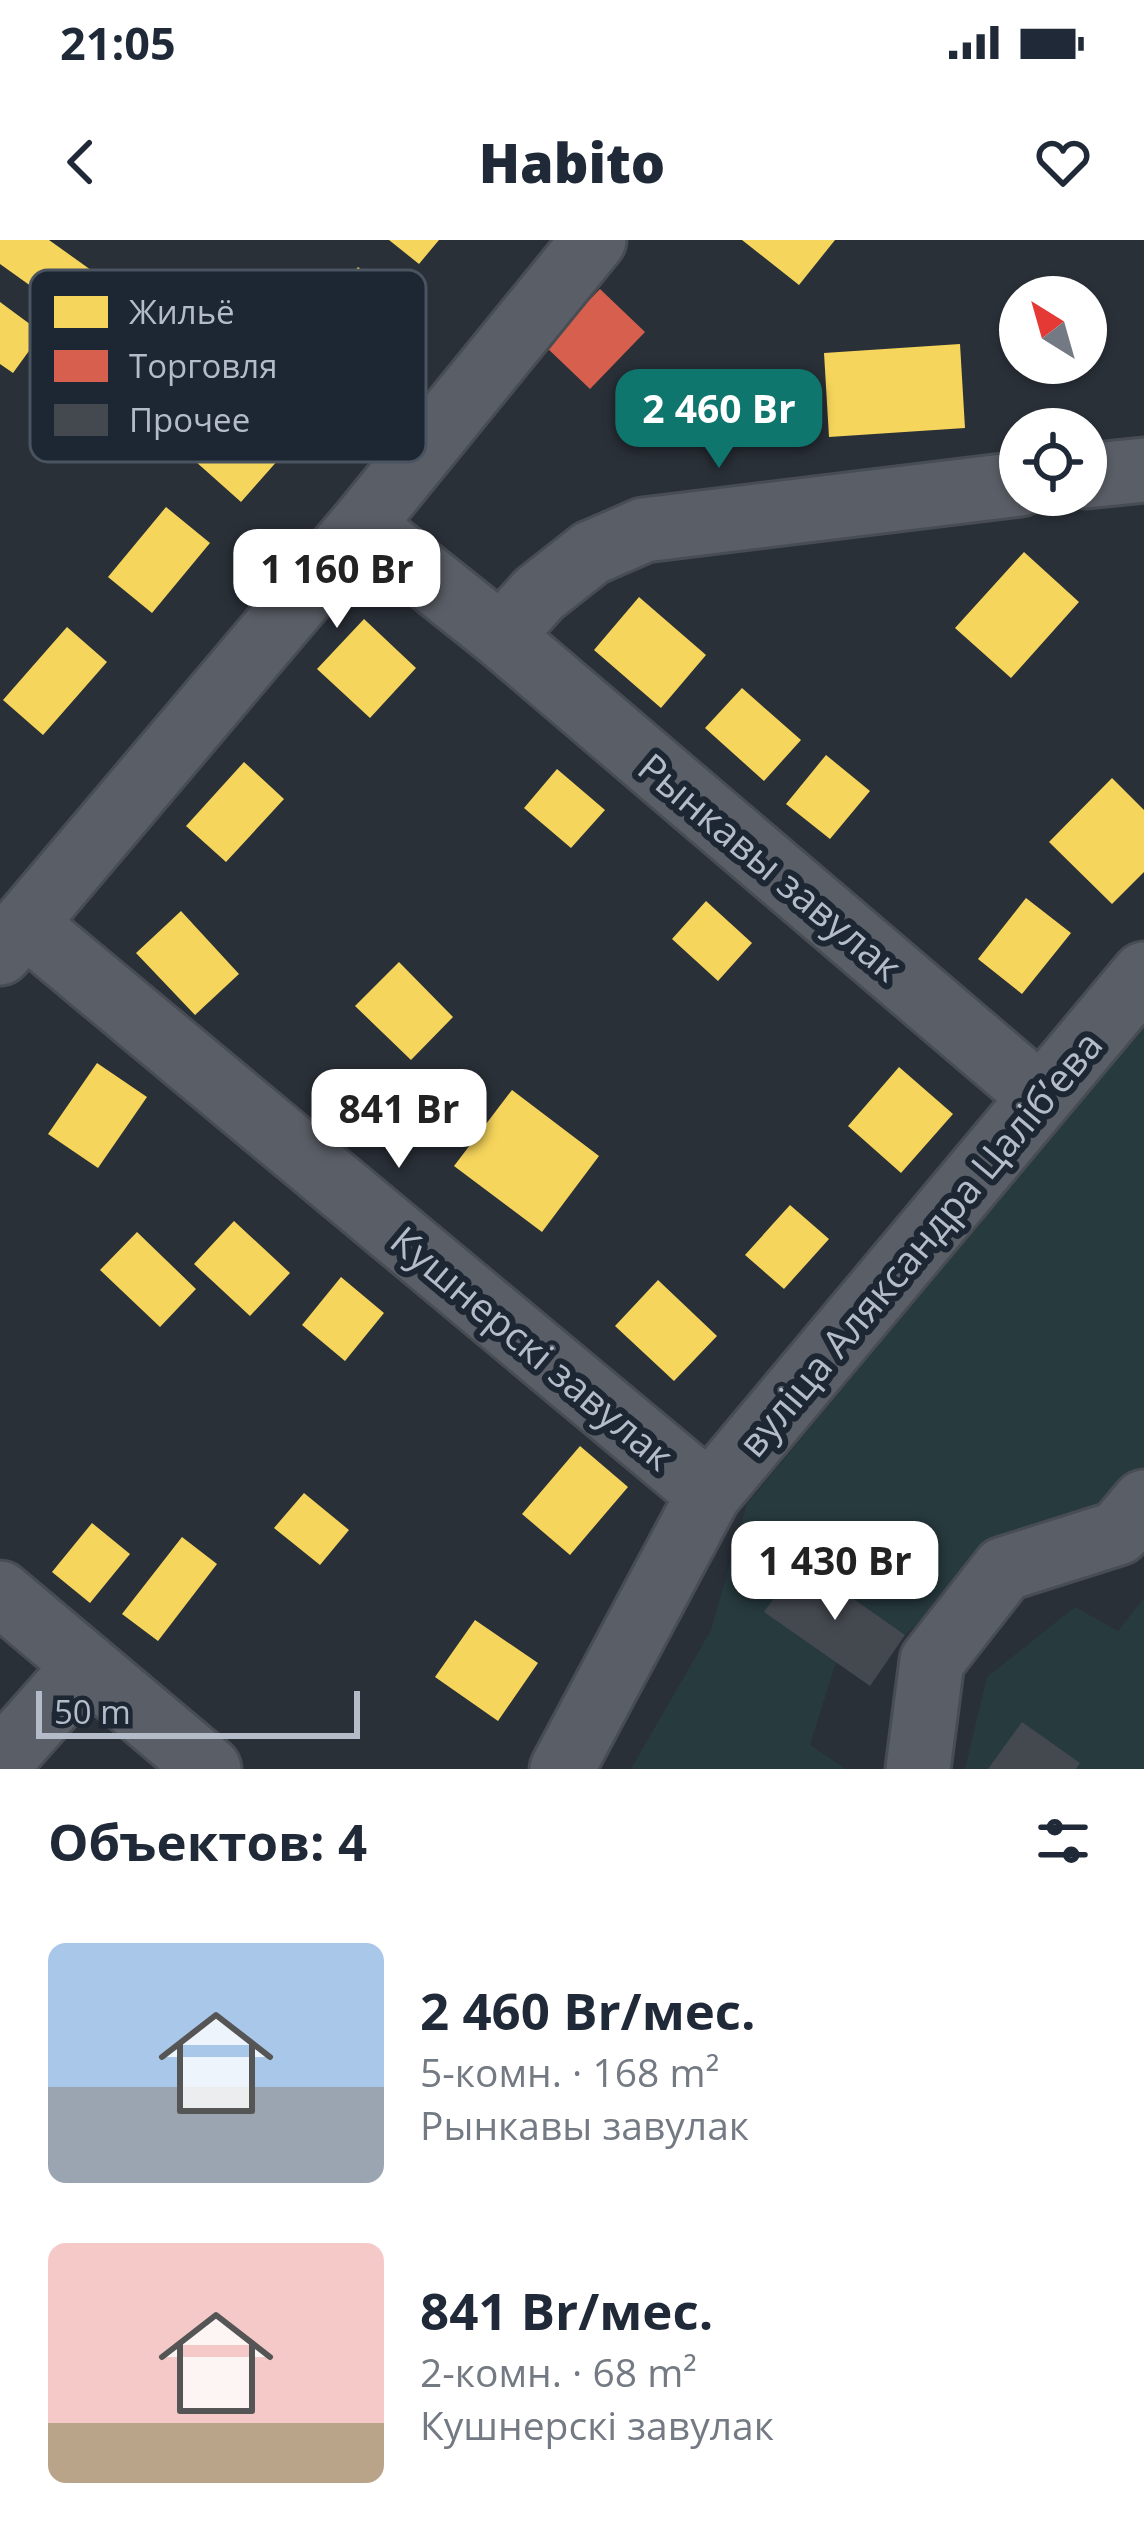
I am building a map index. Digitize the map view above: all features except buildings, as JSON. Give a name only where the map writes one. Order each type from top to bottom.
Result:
[{"type":"street","points":[[426,446],[594,240]]},
{"type":"street","points":[[13,939],[413,462]]},
{"type":"street","points":[[1107,474],[1144,470]]},
{"type":"street","points":[[501,636],[538,594],[591,553],[644,530],[999,487]]},
{"type":"street","name":"Рынкавы завулак","points":[[362,524],[501,636],[1041,1097]]},
{"type":"street","name":"Кушнерскі завулак","points":[[13,939],[709,1494]]},
{"type":"street","name":"вуліца Аляксандра Цалібʼева","points":[[562,1769],[709,1494],[1144,974]]},
{"type":"street","points":[[918,1769],[932,1661],[1004,1569],[1118,1533],[1144,1502]]},
{"type":"street","points":[[0,1593],[209,1769]]},
{"type":"street","points":[[0,1762],[86,1665]]},
{"type":"green space","points":[[1144,1023],[1144,1477],[1113,1514],[1004,1549],[905,1635],[800,1561],[765,1612],[836,1662],[810,1745],[846,1769],[631,1769],[711,1630],[747,1504]]},
{"type":"green space","points":[[1144,1598],[1144,1769],[965,1769],[987,1677],[1075,1607],[1118,1631]]}]
